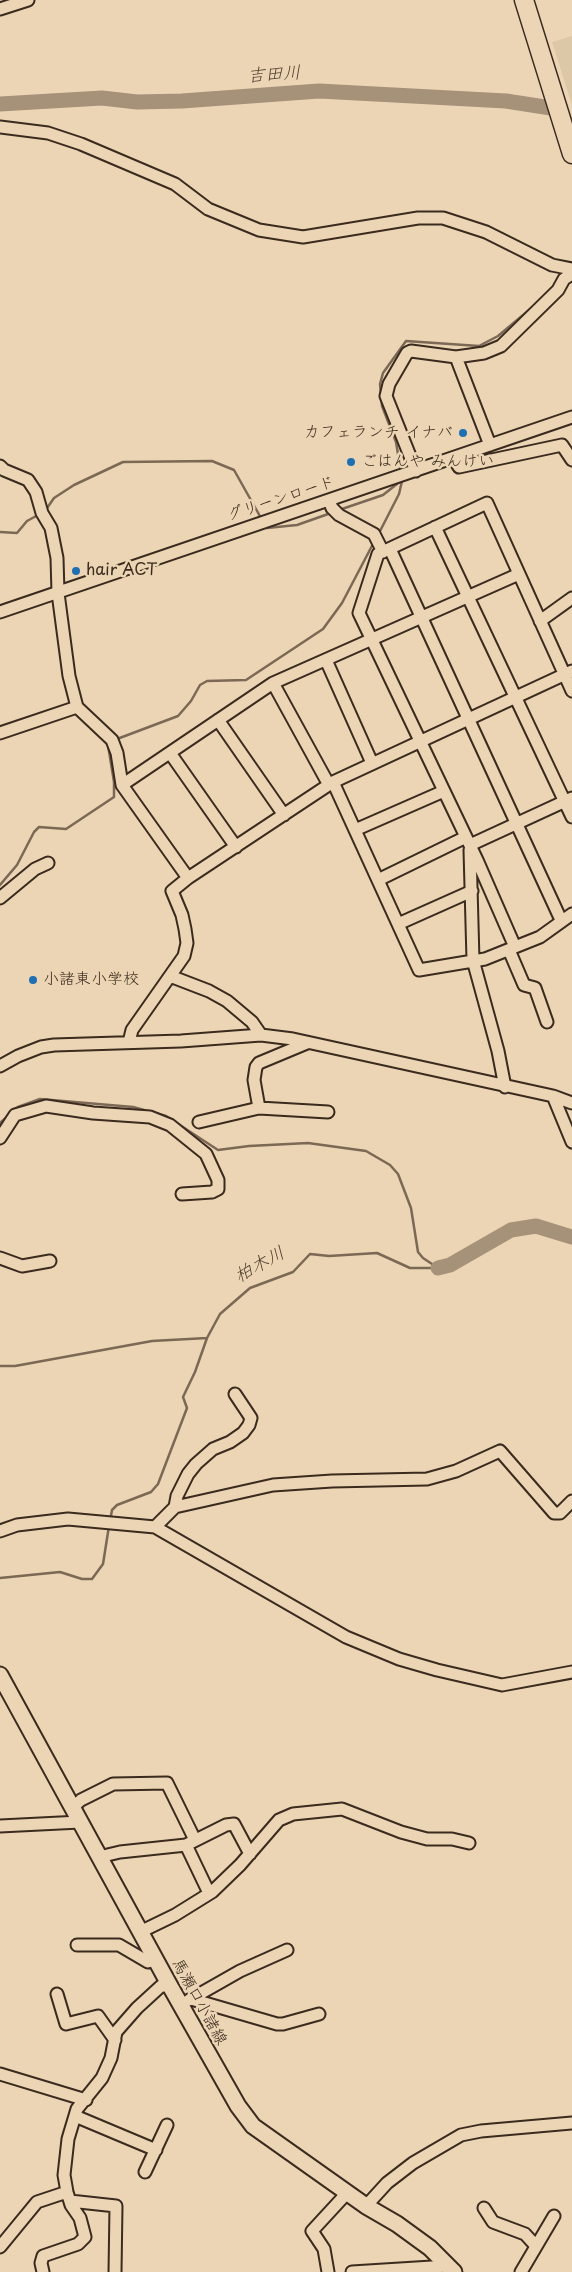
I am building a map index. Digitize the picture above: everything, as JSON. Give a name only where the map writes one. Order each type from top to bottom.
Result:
[{"type":"highway","points":[[524,0],[572,154]]},
{"type":"main road","name":"馬瀬口小諸線","points":[[0,1675],[170,1986],[186,2002],[238,2106],[254,2126],[366,2206],[416,2238],[451,2269]]},
{"type":"street","points":[[0,9],[28,0]]},
{"type":"street","points":[[0,127],[48,133],[81,144],[175,184],[208,209],[259,230],[303,237],[418,218],[442,218],[486,232],[552,265],[572,269]]},
{"type":"street","points":[[416,471],[386,396],[389,384],[407,353],[411,351],[456,357],[484,353],[501,346],[558,290],[564,279],[572,274]]},
{"type":"street","points":[[456,357],[490,445]]},
{"type":"street","name":"グリーンロード","points":[[0,612],[572,417]]},
{"type":"street","points":[[453,458],[459,467],[562,445],[572,460]]},
{"type":"street","points":[[0,466],[4,470],[28,480],[36,492],[42,513],[51,528],[69,676],[77,707],[112,740],[117,753],[122,785],[188,878]]},
{"type":"street","points":[[329,500],[339,516],[374,534],[386,550],[421,618],[561,920]]},
{"type":"street","points":[[547,1022],[535,988],[524,985],[512,949],[468,841],[371,640],[359,610],[378,554],[487,503],[540,621],[568,673],[572,691]]},
{"type":"street","points":[[435,527],[516,697],[568,800],[572,817]]},
{"type":"street","points":[[122,785],[273,683],[519,574]]},
{"type":"street","points":[[540,621],[572,598]]},
{"type":"street","points":[[326,660],[372,763]]},
{"type":"street","points":[[129,1042],[132,1030],[184,956],[186,943],[182,915],[172,891],[188,878],[331,783],[568,673]]},
{"type":"street","points":[[273,683],[331,783],[355,830],[419,970],[485,959],[540,937],[561,920],[572,914]]},
{"type":"street","points":[[0,733],[77,707]]},
{"type":"street","points":[[218,720],[284,815]]},
{"type":"street","points":[[170,753],[236,847]]},
{"type":"street","points":[[355,830],[444,791]]},
{"type":"street","points":[[378,880],[468,841],[517,824],[568,800]]},
{"type":"street","points":[[468,841],[474,960],[498,1051],[505,1087]]},
{"type":"street","points":[[0,898],[35,870],[48,863]]},
{"type":"street","points":[[398,924],[472,891]]},
{"type":"street","points":[[170,976],[209,991],[227,1001],[252,1022],[261,1035]]},
{"type":"street","points":[[0,1066],[18,1056],[41,1047],[181,1041],[261,1035],[293,1039],[553,1096],[572,1103]]},
{"type":"street","points":[[259,1108],[254,1080],[256,1067],[259,1063],[307,1043]]},
{"type":"street","points":[[553,1096],[572,1142]]},
{"type":"street","points":[[0,1138],[15,1115],[46,1106],[93,1113],[150,1117],[170,1125],[206,1154],[218,1180],[218,1189],[212,1192],[182,1194]]},
{"type":"street","points":[[199,1122],[259,1108],[328,1112]]},
{"type":"street","points":[[0,1258],[22,1266],[50,1261]]},
{"type":"street","points":[[175,1507],[177,1496],[196,1464],[213,1449],[230,1442],[249,1425],[250,1418],[236,1394]]},
{"type":"street","points":[[155,1527],[175,1507],[273,1485],[427,1478],[456,1471],[500,1451],[554,1513],[560,1513],[572,1501]]},
{"type":"street","points":[[0,1531],[17,1525],[68,1519],[155,1527],[346,1637],[399,1659],[502,1685],[572,1672]]},
{"type":"street","points":[[72,1808],[81,1800],[114,1784],[167,1783],[209,1893]]},
{"type":"street","points":[[140,1932],[174,1915],[209,1893],[250,1854],[279,1820],[293,1814],[342,1809],[402,1832],[427,1839],[452,1839],[469,1842]]},
{"type":"street","points":[[0,1826],[80,1822]]},
{"type":"street","points":[[99,1857],[120,1852],[190,1842],[226,1825],[234,1824],[250,1854]]},
{"type":"street","points":[[77,1944],[120,1945],[148,1962],[155,1959]]},
{"type":"street","points":[[186,2002],[240,1971],[287,1950]]},
{"type":"street","points":[[43,2272],[41,2264],[43,2256],[78,2244],[85,2238],[80,2218],[68,2196],[64,2175],[68,2139],[77,2109],[102,2078],[111,2058],[116,2032],[136,2008],[161,1986],[170,1986]]},
{"type":"street","points":[[57,1994],[66,2024],[98,2016],[115,2040]]},
{"type":"street","points":[[186,2002],[277,2024],[319,2014]]},
{"type":"street","points":[[0,2074],[86,2100]]},
{"type":"street","points":[[75,2116],[156,2150]]},
{"type":"street","points":[[366,2206],[387,2183],[406,2167],[461,2134],[572,2123]]},
{"type":"street","points":[[145,2172],[167,2126]]},
{"type":"street","points":[[328,2272],[324,2249],[312,2231],[347,2192]]},
{"type":"street","points":[[0,2247],[37,2202],[68,2196],[116,2206],[115,2272]]},
{"type":"street","points":[[484,2208],[493,2222],[524,2234],[536,2246]]},
{"type":"street","points":[[521,2272],[554,2216]]},
{"type":"street","points":[[352,2272],[451,2269]]},
{"type":"shaded area","points":[[572,36],[572,105],[552,42]]},
{"type":"waterway","name":"吉田川","points":[[0,104],[102,98],[137,102],[182,101],[319,91],[506,101],[551,108]]},
{"type":"waterway","points":[[401,472],[396,442],[382,406],[380,384],[383,373],[406,341],[479,346],[498,336],[535,305]]},
{"type":"waterway","points":[[45,511],[54,498],[74,485],[123,462],[212,461],[234,470],[261,518]]},
{"type":"waterway","points":[[339,510],[383,495],[402,480]]},
{"type":"waterway","points":[[378,535],[399,494],[402,481]]},
{"type":"waterway","points":[[265,525],[267,528],[297,525],[331,513]]},
{"type":"waterway","points":[[0,532],[17,533],[27,521],[38,515]]},
{"type":"waterway","points":[[117,739],[178,716],[191,701],[200,685],[207,681],[246,680],[323,629],[342,603],[374,542]]},
{"type":"waterway","points":[[0,885],[17,865],[34,832],[39,827],[66,829],[114,797],[114,782],[108,745]]},
{"type":"waterway","points":[[14,1111],[18,1107],[40,1099],[133,1107],[166,1116],[218,1150],[249,1146],[308,1143],[366,1151],[390,1165],[398,1174],[411,1208],[418,1252],[423,1258],[438,1268]]},
{"type":"waterway","points":[[0,1123],[8,1116]]},
{"type":"waterway","name":"柏木川","points":[[438,1268],[450,1265],[511,1230],[536,1226],[572,1237]]},
{"type":"waterway","name":"柏木川","points":[[0,1366],[15,1366],[152,1341],[207,1338],[220,1314],[250,1288],[293,1272],[310,1254],[329,1256],[377,1253],[410,1268],[437,1268]]},
{"type":"waterway","points":[[110,1521],[112,1510],[117,1505],[151,1492],[158,1484],[187,1408],[183,1397],[195,1372],[207,1338]]},
{"type":"waterway","points":[[0,1578],[60,1572],[82,1579],[92,1579],[103,1564],[109,1526]]},
{"type":"place","name":"カフェランチ イナバ","points":[[463,433]]},
{"type":"place","name":"ごはんや みんけい","points":[[351,462]]},
{"type":"place","name":"hair ACT","points":[[76,571]]},
{"type":"place","name":"小諸東小学校","points":[[33,980]]}]
